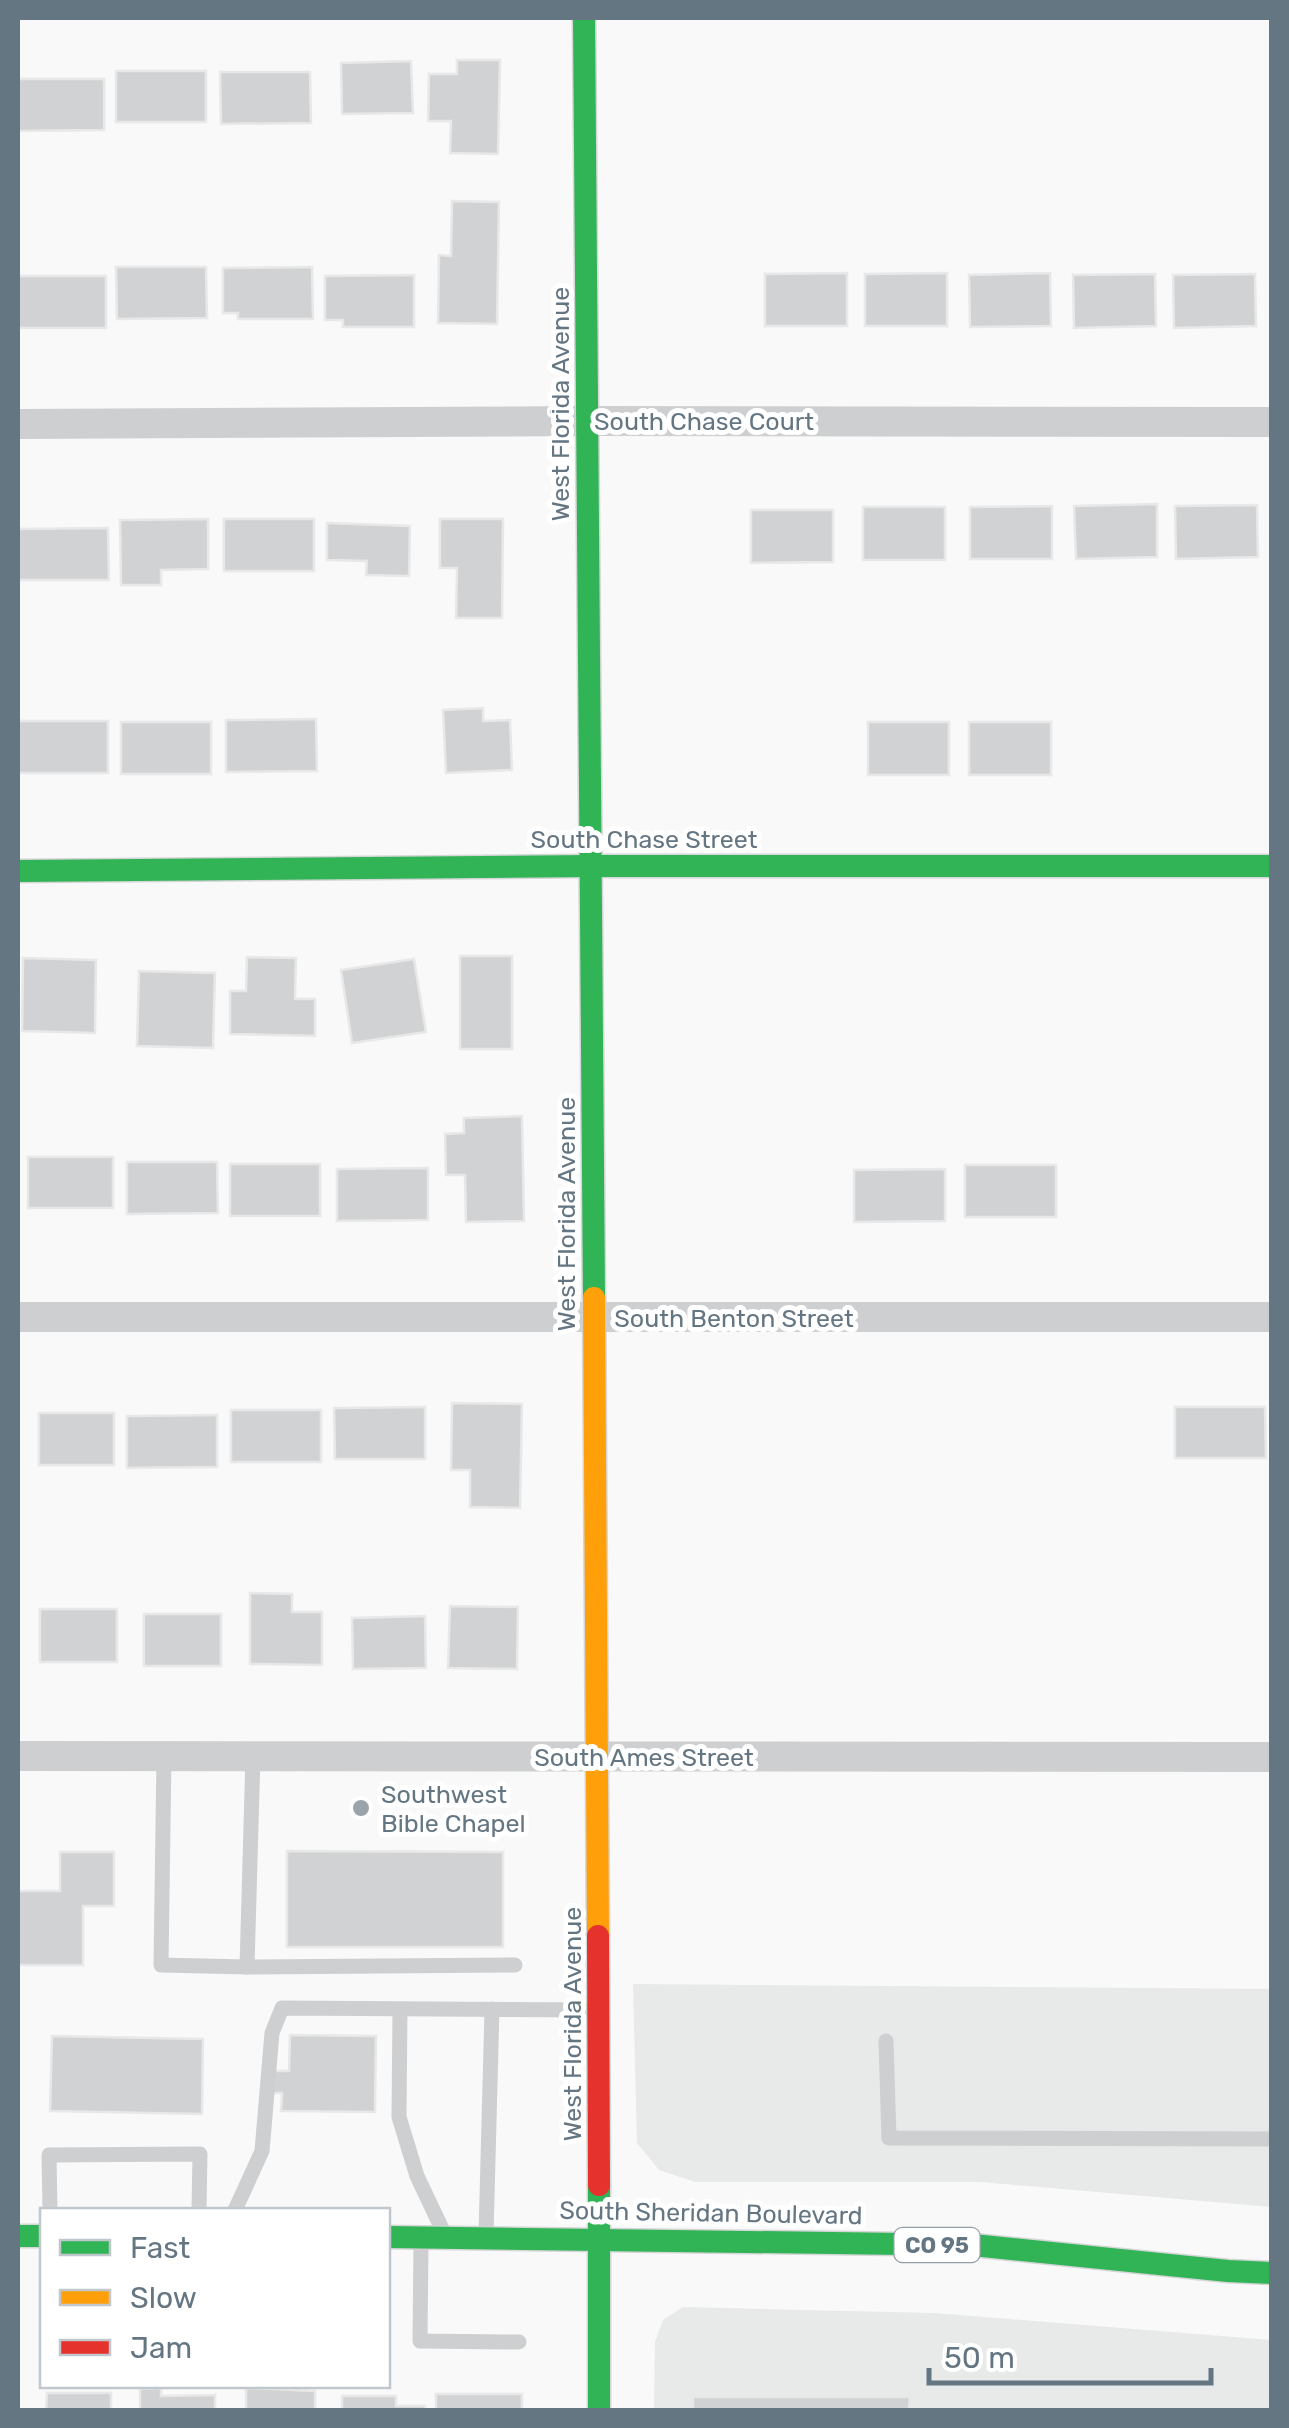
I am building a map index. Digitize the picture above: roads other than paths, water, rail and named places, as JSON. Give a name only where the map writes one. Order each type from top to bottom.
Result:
[{"type":"street","name":"West Florida Avenue","points":[[584,18],[600,2010],[599,2410]]},
{"type":"street","name":"South Chase Court","points":[[18,424],[1272,422]]},
{"type":"street","name":"South Chase Street","points":[[18,871],[1272,866]]},
{"type":"street","name":"South Benton Street","points":[[18,1317],[1272,1317]]},
{"type":"street","name":"South Ames Street","points":[[18,1756],[1272,1757]]},
{"type":"street","name":"South Sheridan Boulevard","points":[[390,2237],[973,2245],[1272,2273]]},
{"type":"lane","points":[[164,1756],[161,1965],[516,1965]]},
{"type":"lane","points":[[247,1967],[253,1756]]},
{"type":"lane","points":[[236,2208],[262,2151],[272,2033],[282,2008],[600,2010]]},
{"type":"lane","points":[[400,2009],[400,2117],[417,2176],[446,2238]]},
{"type":"lane","points":[[486,2238],[492,2009]]},
{"type":"lane","points":[[886,2041],[889,2138],[1272,2140]]},
{"type":"lane","points":[[50,2208],[49,2154],[200,2154],[199,2208]]},
{"type":"lane","points":[[422,2238],[420,2340],[518,2342]]},
{"type":"place","name":"Southwest Bible Chapel","points":[[361,1808]]}]
